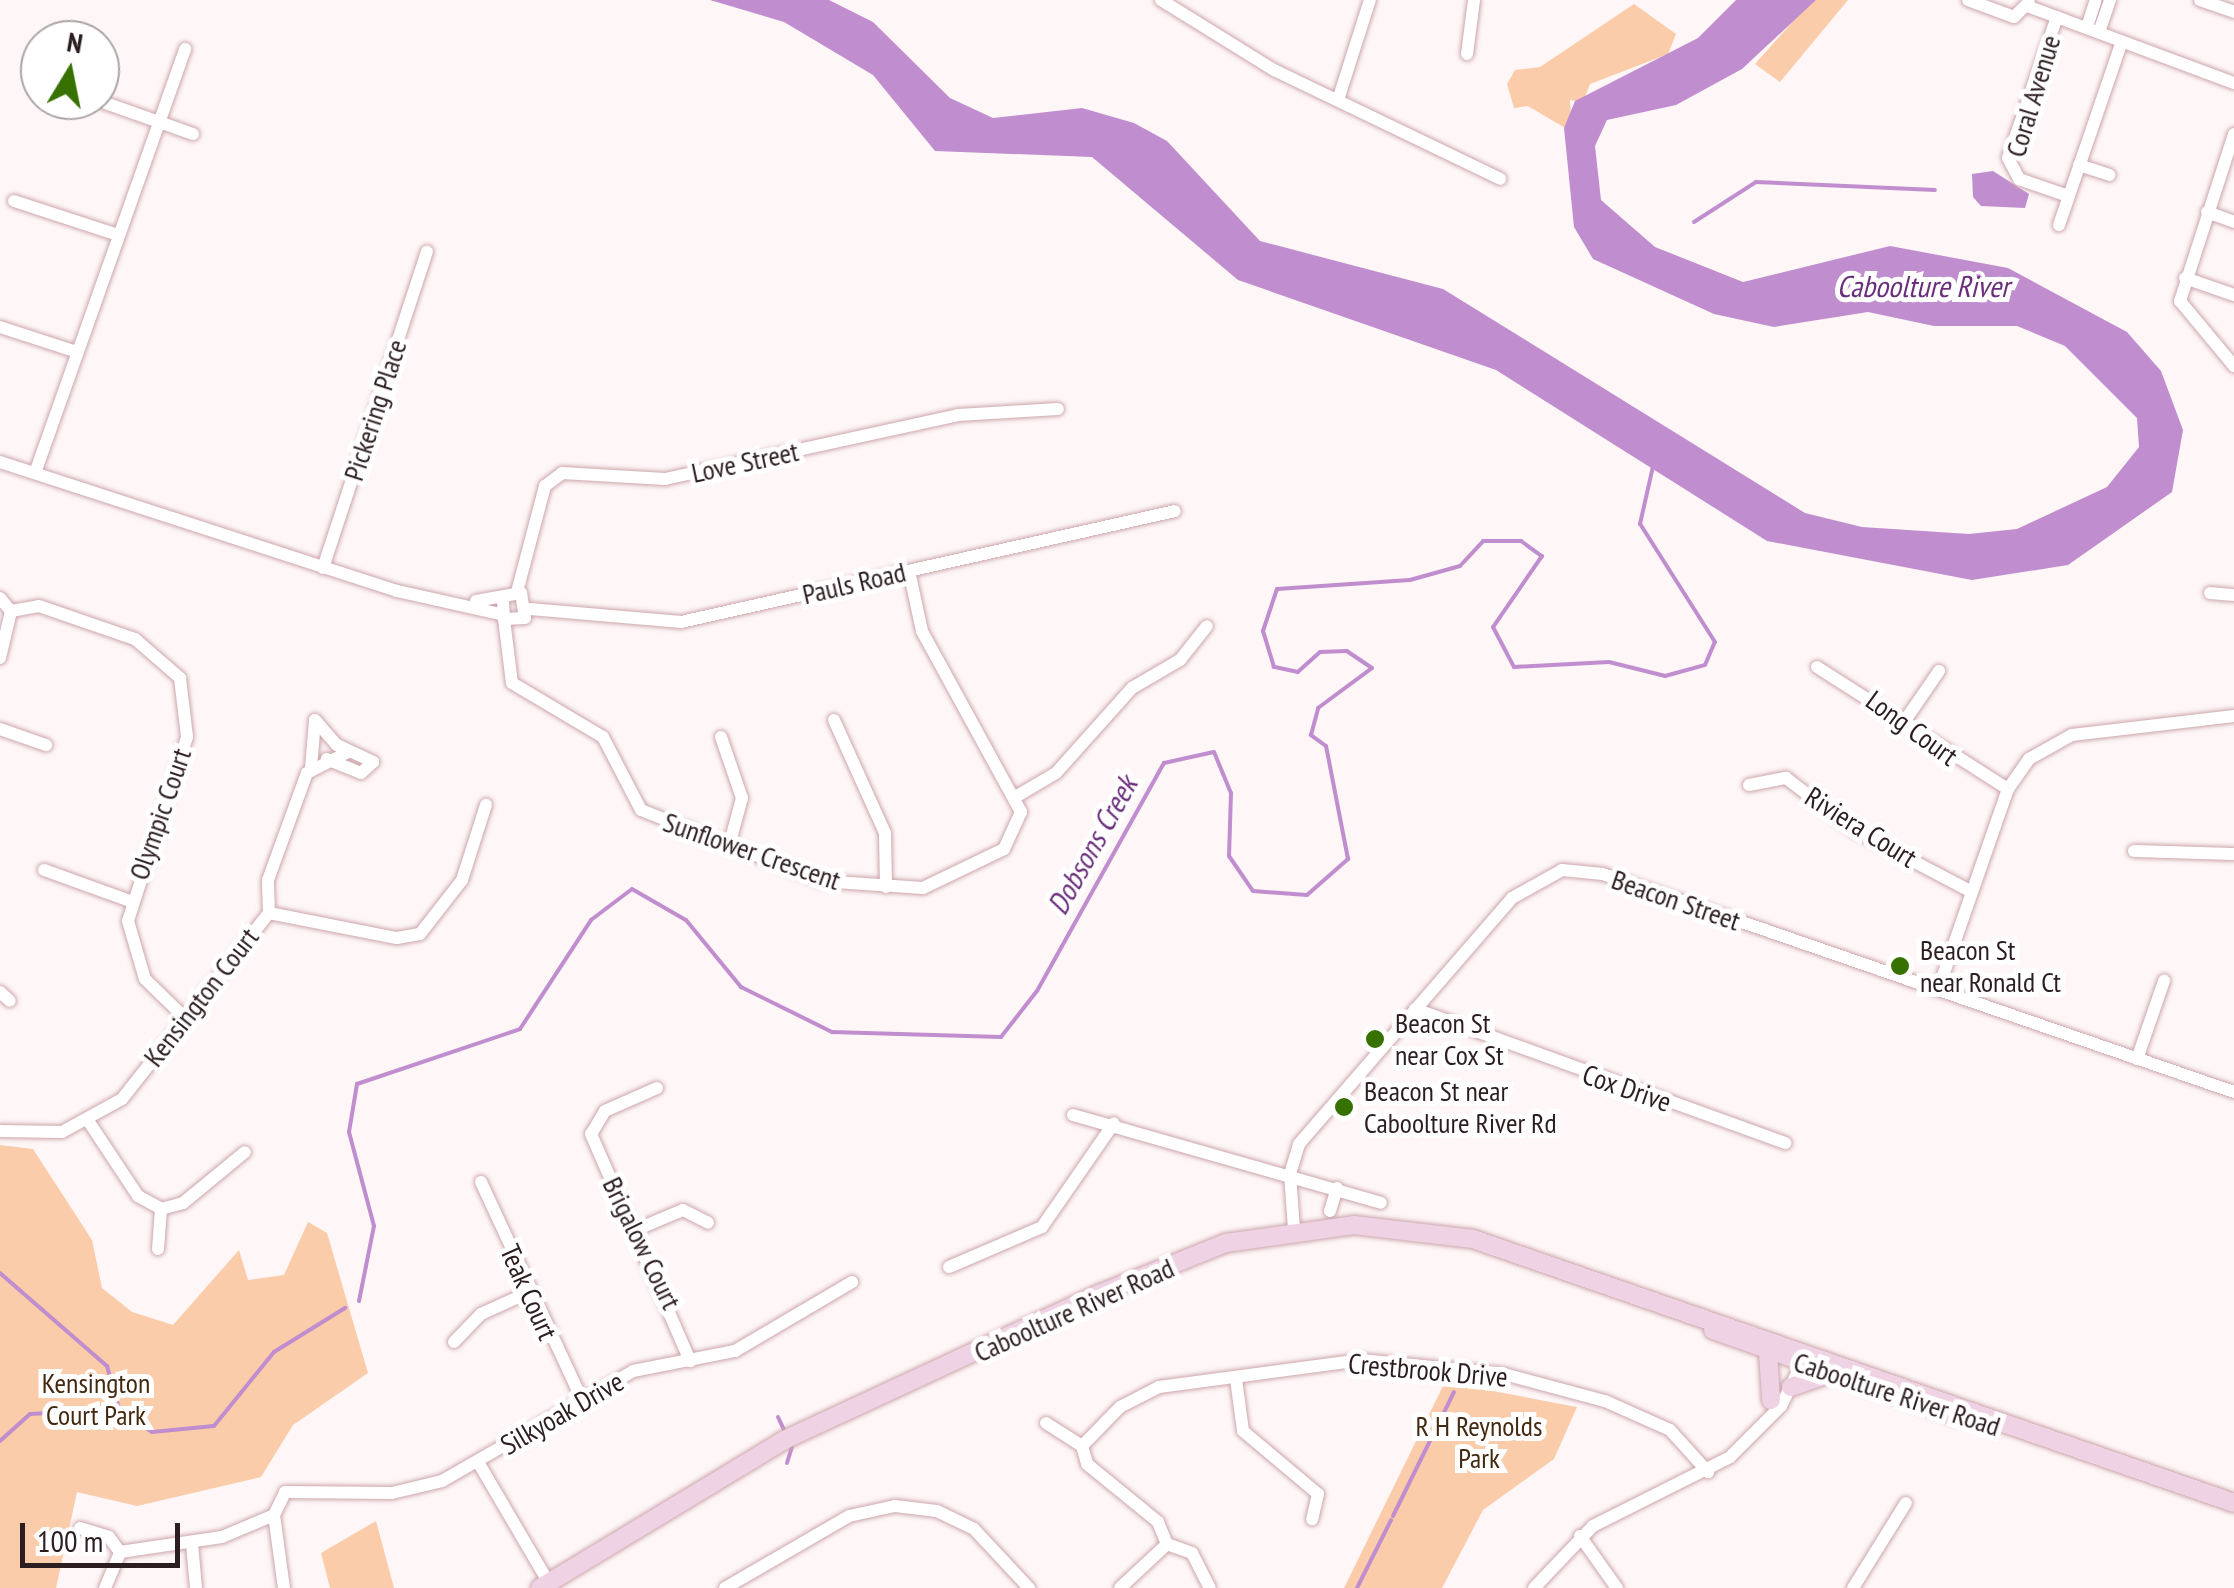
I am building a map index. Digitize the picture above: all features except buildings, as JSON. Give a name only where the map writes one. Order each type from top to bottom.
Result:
[{"type":"main road","name":"Caboolture River Road","points":[[544,1586],[784,1440],[1100,1294],[1226,1243],[1294,1228],[1408,1227],[1473,1239],[1800,1357],[2234,1503]]},
{"type":"main road","name":"Caboolture River Road","points":[[1650,1300],[1768,1352],[1800,1357],[1829,1374],[2035,1434]]},
{"type":"main road","points":[[1768,1352],[1771,1400]]},
{"type":"main road","points":[[1791,1387],[1829,1374]]},
{"type":"street","points":[[1161,0],[1338,100],[1500,179]]},
{"type":"street","points":[[1338,100],[1370,0]]},
{"type":"street","points":[[1466,54],[1474,0]]},
{"type":"street","points":[[1968,0],[2014,17],[2028,3],[2234,83]]},
{"type":"street","points":[[2093,30],[2096,0]]},
{"type":"street","points":[[2093,30],[2110,0]]},
{"type":"street","points":[[2200,0],[2234,12]]},
{"type":"street","name":"Coral Avenue","points":[[2057,16],[2008,158],[2019,180],[2068,196]]},
{"type":"street","points":[[2059,225],[2122,41]]},
{"type":"street","points":[[35,474],[185,49]]},
{"type":"street","points":[[120,108],[193,134]]},
{"type":"street","points":[[2232,143],[2184,278],[2180,301],[2234,366]]},
{"type":"street","points":[[2079,166],[2109,176]]},
{"type":"street","points":[[14,201],[118,236]]},
{"type":"street","points":[[2207,212],[2234,222]]},
{"type":"street","name":"Pickering Place","points":[[323,568],[428,252]]},
{"type":"street","points":[[2184,278],[2234,295]]},
{"type":"street","points":[[0,328],[77,352]]},
{"type":"street","name":"Love Street","points":[[502,616],[545,486],[562,473],[665,479],[958,415],[1058,409]]},
{"type":"street","points":[[0,462],[323,568],[520,621]]},
{"type":"street","name":"Pauls Road","points":[[530,608],[681,622],[1175,511]]},
{"type":"street","points":[[908,571],[922,631],[1017,796],[1056,774],[1132,688],[1180,660],[1207,626]]},
{"type":"street","points":[[458,602],[510,594],[530,608],[520,621],[508,653]]},
{"type":"street","points":[[2210,594],[2234,596]]},
{"type":"street","points":[[0,598],[11,612],[0,658]]},
{"type":"street","name":"Olympic Court","points":[[11,612],[39,606],[135,640],[180,678],[187,737],[130,900],[135,962],[186,1020]]},
{"type":"street","name":"Sunflower Crescent","points":[[502,616],[508,653],[521,690],[603,737],[641,810],[820,881],[886,887],[937,886],[1004,849],[1019,827],[1017,796]]},
{"type":"street","name":"Long Court","points":[[1817,667],[2008,789]]},
{"type":"street","points":[[1904,722],[1939,671]]},
{"type":"street","points":[[1938,990],[2008,789],[2028,759],[2072,735],[2234,716]]},
{"type":"street","name":"Kensington Court","points":[[0,1130],[47,1135],[89,1122],[122,1099],[269,913],[268,880],[312,768],[315,720],[350,752]]},
{"type":"street","points":[[834,720],[885,834],[886,887]]},
{"type":"street","points":[[0,729],[46,745]]},
{"type":"street","points":[[722,737],[742,798],[730,846]]},
{"type":"street","points":[[312,768],[326,759],[350,752],[366,753],[372,767],[362,773],[326,759]]},
{"type":"street","name":"Riviera Court","points":[[1748,785],[1786,778],[1854,830],[1972,892]]},
{"type":"street","points":[[269,913],[397,938],[420,934],[462,880],[486,806]]},
{"type":"street","points":[[2134,851],[2234,854]]},
{"type":"street","name":"Beacon Street","points":[[1294,1228],[1290,1174],[1299,1144],[1526,884],[1580,869],[2234,1092]]},
{"type":"street","points":[[44,870],[130,900]]},
{"type":"street","points":[[2138,1059],[2164,981]]},
{"type":"street","name":"Cox Drive","points":[[1415,1009],[1785,1143]]},
{"type":"street","name":"Brigalow Court","points":[[657,1088],[593,1126],[633,1231],[686,1333],[690,1361]]},
{"type":"street","points":[[1073,1115],[1381,1203]]},
{"type":"street","points":[[89,1122],[138,1196],[161,1209],[183,1203],[245,1152]]},
{"type":"street","points":[[948,1268],[1042,1227],[1068,1184],[1114,1124]]},
{"type":"street","name":"Teak Court","points":[[481,1182],[527,1294],[582,1400]]},
{"type":"street","points":[[1330,1212],[1338,1188]]},
{"type":"street","points":[[158,1249],[161,1209]]},
{"type":"street","points":[[633,1231],[683,1210],[708,1223]]},
{"type":"street","name":"Silkyoak Drive","points":[[274,1516],[284,1492],[416,1490],[478,1462],[633,1371],[735,1351],[852,1282]]},
{"type":"street","points":[[454,1342],[482,1314],[527,1294]]},
{"type":"street","points":[[1534,1588],[1580,1536],[1708,1472],[1762,1423],[1791,1387],[1800,1357]]},
{"type":"street","points":[[1762,1423],[1771,1400],[1800,1357]]},
{"type":"street","name":"Crestbrook Drive","points":[[1082,1446],[1120,1407],[1160,1387],[1361,1360],[1535,1380],[1655,1420],[1708,1472]]},
{"type":"street","points":[[1236,1379],[1244,1431],[1318,1494],[1312,1519]]},
{"type":"street","points":[[1046,1423],[1082,1446],[1087,1464],[1158,1522],[1167,1544],[1192,1553],[1210,1588]]},
{"type":"street","points":[[478,1462],[544,1586]]},
{"type":"street","points":[[1852,1588],[1906,1503]]},
{"type":"street","points":[[725,1588],[848,1516],[895,1506],[937,1510],[974,1529],[1029,1588]]},
{"type":"street","points":[[120,1552],[192,1544],[274,1516],[284,1588]]},
{"type":"street","points":[[80,1528],[109,1537],[120,1552]]},
{"type":"street","points":[[1580,1536],[1617,1588]]},
{"type":"street","points":[[192,1544],[196,1588]]},
{"type":"street","points":[[1120,1588],[1167,1544]]},
{"type":"street","points":[[105,1588],[120,1552]]},
{"type":"green space","points":[[1812,0],[1848,0],[1780,82],[1755,64]]},
{"type":"green space","points":[[1634,4],[1676,34],[1668,54],[1590,84],[1583,102],[1570,100],[1572,132],[1528,106],[1514,108],[1507,84],[1515,70],[1540,67]]},
{"type":"green space","name":"Kensington Court Park","points":[[0,1145],[33,1149],[92,1240],[102,1288],[132,1312],[173,1325],[239,1250],[248,1280],[284,1275],[308,1222],[327,1233],[368,1373],[293,1425],[261,1477],[137,1506],[77,1492],[56,1588],[0,1588]]},
{"type":"green space","name":"R H Reynolds Park","points":[[1445,1382],[1577,1407],[1554,1459],[1483,1510],[1442,1588],[1344,1588]]},
{"type":"green space","points":[[376,1521],[394,1588],[330,1588],[321,1553]]},
{"type":"water","name":"Caboolture River","points":[[710,0],[829,0],[873,22],[950,98],[993,118],[1082,108],[1134,123],[1167,141],[1260,241],[1443,289],[1805,513],[1862,527],[1969,534],[2017,529],[2107,487],[2139,447],[2137,418],[2065,346],[2017,326],[1934,326],[1868,312],[1774,327],[1714,314],[1593,259],[1574,227],[1564,128],[1575,101],[1698,38],[1736,0],[1816,0],[1742,69],[1676,105],[1607,120],[1595,146],[1601,200],[1655,247],[1743,282],[1890,246],[2008,268],[2127,332],[2161,371],[2183,430],[2172,492],[2068,565],[1972,580],[1767,541],[1496,370],[1238,280],[1092,157],[935,151],[873,75],[784,22]]},
{"type":"water","points":[[1993,171],[2029,194],[2025,208],[1981,206],[1973,197],[1972,174]]},
{"type":"waterway","points":[[1694,222],[1756,182],[1935,190]]},
{"type":"waterway","name":"Dobsons Creek","points":[[359,1301],[374,1226],[349,1132],[357,1084],[520,1029],[591,920],[632,889],[686,920],[741,987],[832,1032],[1001,1037],[1037,991],[1164,763],[1214,752],[1231,793],[1229,856],[1253,891],[1307,895],[1348,859],[1326,746],[1311,735],[1318,708],[1372,668],[1347,651],[1320,652],[1298,672],[1274,667],[1263,631],[1277,589],[1410,580],[1460,566],[1483,541],[1521,541],[1542,556],[1493,627],[1514,667],[1609,662],[1665,676],[1705,665],[1715,642],[1640,524],[1654,462]]},
{"type":"waterway","points":[[0,1273],[107,1366],[119,1409]]},
{"type":"waterway","name":"Dobsons Creek","points":[[0,1441],[30,1414],[119,1409],[152,1432],[214,1426],[274,1352],[345,1308]]},
{"type":"waterway","points":[[1393,1516],[1454,1392]]},
{"type":"waterway","points":[[778,1417],[784,1430]]},
{"type":"waterway","points":[[787,1463],[792,1447]]},
{"type":"waterway","points":[[1357,1588],[1391,1520]]},
{"type":"place","name":"Beacon St near Ronald Ct","points":[[1900,966]]},
{"type":"place","name":"Beacon St near Cox St","points":[[1375,1039]]},
{"type":"place","name":"Beacon St near Caboolture River Rd","points":[[1344,1107]]}]
